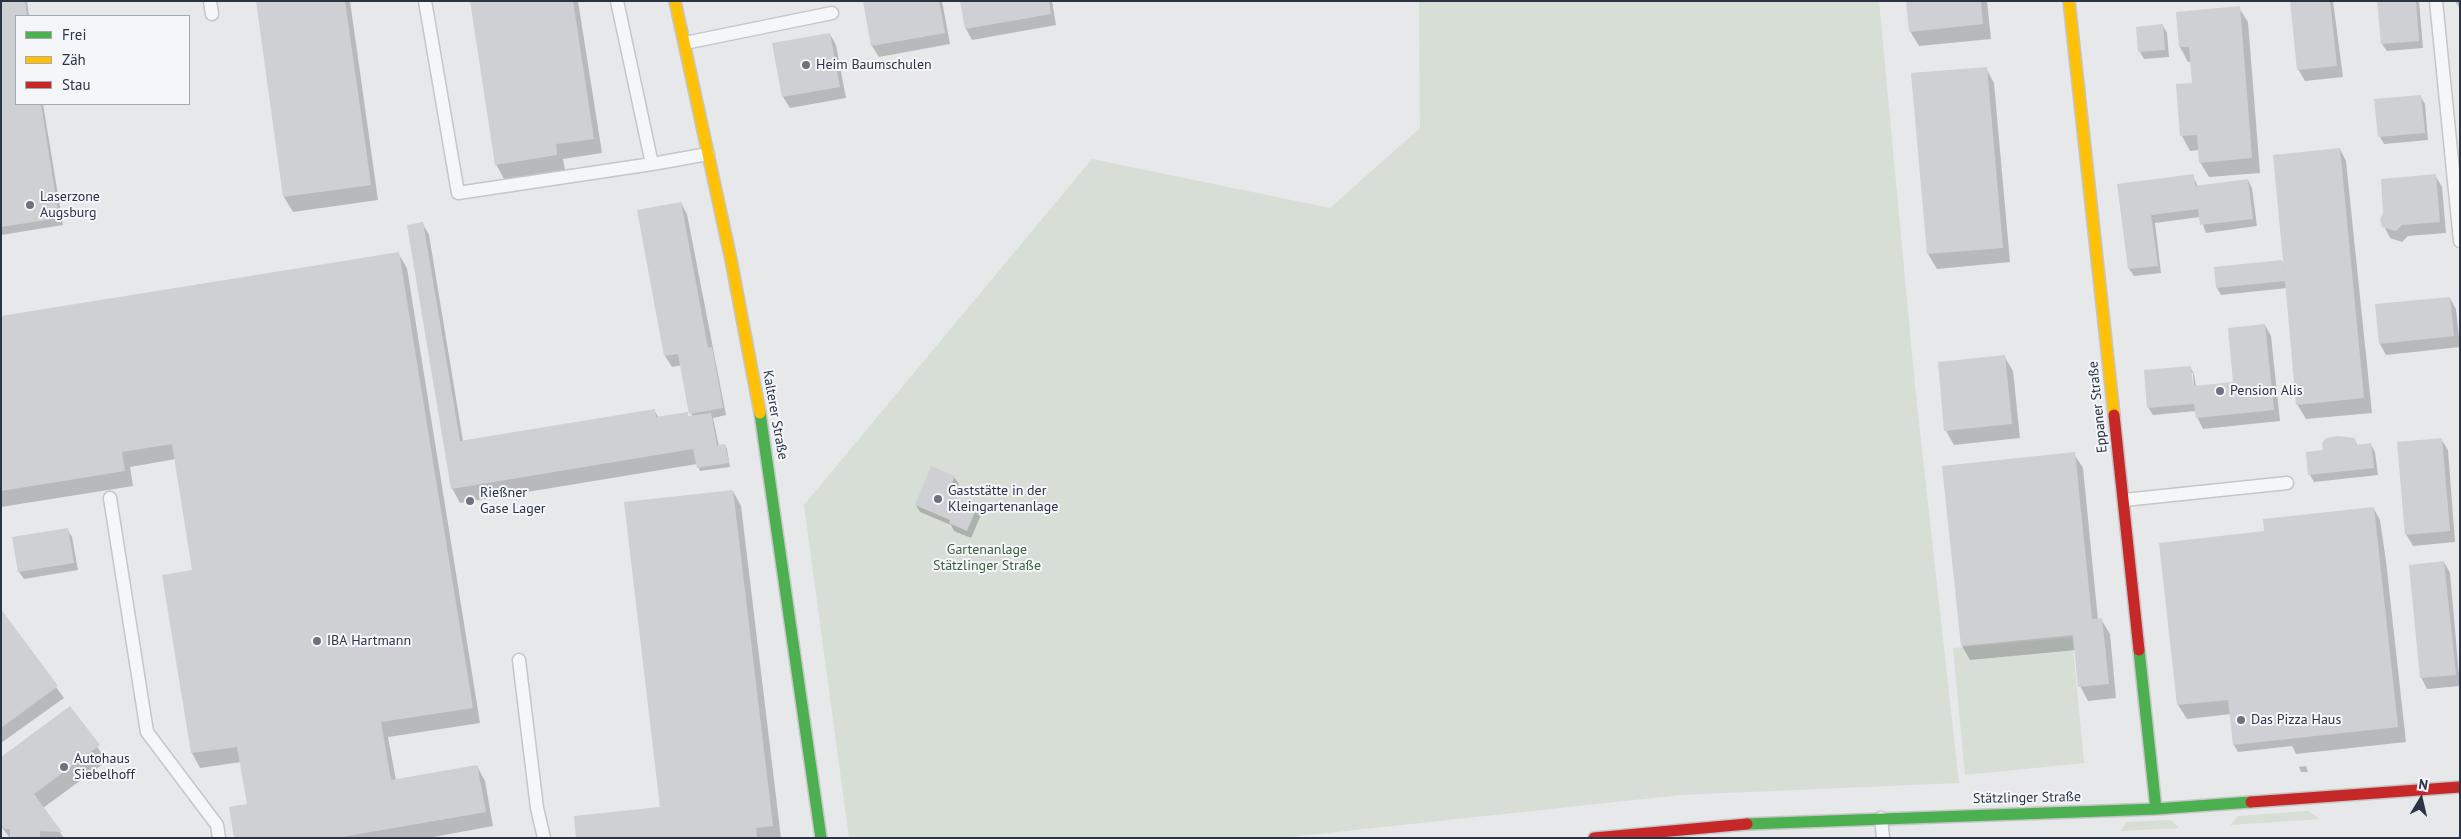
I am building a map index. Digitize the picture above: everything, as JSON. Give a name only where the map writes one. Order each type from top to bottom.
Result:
[{"type":"street","name":"Kalterer Straße","points":[[675,1],[708,154],[766,445],[821,838]]},
{"type":"street","name":"Eppaner Straße","points":[[2069,1],[2156,809]]},
{"type":"street","name":"Stätzlinger Straße","points":[[1594,838],[1652,835],[1767,822],[2156,809],[2460,788]]},
{"type":"lane","points":[[425,1],[458,193],[708,154]]},
{"type":"lane","points":[[617,1],[652,164]]},
{"type":"lane","points":[[2436,1],[2460,241]]},
{"type":"lane","points":[[685,43],[832,13]]},
{"type":"lane","points":[[2124,500],[2287,482]]},
{"type":"lane","points":[[110,498],[147,732],[217,825],[219,838]]},
{"type":"lane","points":[[519,660],[536,808],[544,838]]},
{"type":"lane","points":[[1881,818],[1883,838]]},
{"type":"green space","name":"Gartenanlage Stätzlinger Straße","points":[[1419,1],[1879,1],[1915,386],[1959,783],[1680,795],[1281,838],[849,838],[804,505],[1092,159],[1330,208],[1420,128]]},
{"type":"green space","points":[[2072,637],[2084,763],[1965,775],[1953,648]]},
{"type":"green space","points":[[2308,811],[2320,819],[2230,825],[2238,816]]},
{"type":"green space","points":[[2171,820],[2179,828],[2120,831],[2127,822]]},
{"type":"building","points":[[1,1],[25,1],[27,15],[15,15],[15,105],[41,105],[59,218],[1,227]]},
{"type":"building","points":[[256,1],[345,1],[371,185],[283,197]]},
{"type":"building","points":[[470,1],[573,1],[594,139],[556,144],[557,155],[495,165]]},
{"type":"building","points":[[863,1],[939,1],[945,33],[871,46]]},
{"type":"building","points":[[960,1],[1049,1],[1051,14],[965,29]]},
{"type":"building","points":[[1906,1],[1981,1],[1983,24],[1909,32]]},
{"type":"building","points":[[2290,1],[2330,1],[2337,66],[2297,70]]},
{"type":"building","points":[[2377,1],[2416,1],[2419,41],[2381,44]]},
{"type":"building","points":[[2240,6],[2252,158],[2199,163],[2197,135],[2180,136],[2176,84],[2192,83],[2189,47],[2179,47],[2176,12]]},
{"type":"building","points":[[2163,24],[2165,50],[2138,52],[2136,27]]},
{"type":"building","name":"Heim Baumschulen","points":[[830,33],[840,87],[782,97],[772,43]]},
{"type":"building","points":[[1987,67],[2003,248],[1927,254],[1911,73]]},
{"type":"building","points":[[2421,95],[2425,133],[2378,137],[2374,99]]},
{"type":"building","points":[[2340,148],[2364,398],[2296,405],[2285,281],[2216,288],[2214,267],[2282,260],[2284,271],[2273,155]]},
{"type":"building","points":[[2194,174],[2195,186],[2248,179],[2253,219],[2200,225],[2198,209],[2151,215],[2158,266],[2128,269],[2117,184]]},
{"type":"building","points":[[2436,174],[2440,222],[2402,225],[2396,231],[2382,227],[2380,219],[2383,213],[2381,179]]},
{"type":"building","points":[[681,202],[708,348],[712,347],[723,408],[689,414],[678,354],[664,356],[637,210]]},
{"type":"building","points":[[423,222],[460,441],[655,409],[656,417],[688,412],[688,416],[711,413],[717,445],[725,444],[729,463],[697,468],[693,449],[451,489],[407,225]]},
{"type":"building","points":[[399,252],[473,708],[381,722],[391,780],[477,765],[486,812],[336,838],[234,838],[229,807],[247,804],[237,747],[191,753],[162,575],[192,570],[172,444],[122,452],[125,471],[1,491],[1,316]]},
{"type":"building","points":[[2450,297],[2454,336],[2379,344],[2375,304]]},
{"type":"building","points":[[2265,324],[2274,410],[2196,418],[2194,404],[2147,408],[2144,370],[2191,366],[2193,386],[2233,382],[2228,328]]},
{"type":"building","points":[[2005,355],[2012,424],[1944,431],[1938,362]]},
{"type":"building","points":[[2338,436],[2355,438],[2356,445],[2371,443],[2374,468],[2308,475],[2306,452],[2323,450],[2322,443],[2326,438]]},
{"type":"building","points":[[2442,438],[2450,531],[2405,535],[2397,442]]},
{"type":"building","points":[[2075,452],[2092,619],[2102,618],[2109,684],[2078,687],[2073,635],[1961,646],[1942,466]]},
{"type":"building","name":"Gaststätte in der Kleingartenanlage","points":[[931,466],[955,476],[948,494],[977,507],[967,531],[949,523],[950,520],[915,505]]},
{"type":"building","points":[[733,490],[773,826],[756,828],[757,838],[576,838],[574,816],[660,807],[624,502]]},
{"type":"building","points":[[2374,507],[2398,727],[2233,745],[2228,700],[2177,705],[2159,543],[2264,531],[2263,519]]},
{"type":"building","points":[[68,528],[74,563],[18,572],[12,537]]},
{"type":"building","points":[[2444,561],[2456,675],[2420,678],[2409,565]]},
{"type":"building","points":[[1,609],[58,686],[1,728]]},
{"type":"building","points":[[70,706],[100,745],[34,794],[62,832],[40,831],[40,838],[10,838],[10,829],[5,829],[1,825],[1,757]]},
{"type":"traffic: fast","points":[[760,413],[821,838]]},
{"type":"traffic: fast","points":[[2139,650],[2156,809]]},
{"type":"traffic: fast","points":[[1747,824],[2156,809],[2251,802]]},
{"type":"traffic: slow","points":[[675,1],[731,260],[760,413]]},
{"type":"traffic: slow","points":[[2069,1],[2114,415]]},
{"type":"traffic: jam","points":[[2114,415],[2139,650]]},
{"type":"traffic: jam","points":[[2251,802],[2460,787]]},
{"type":"traffic: jam","points":[[1594,838],[1747,824]]},
{"type":"place","name":"Heim Baumschulen","points":[[806,65]]},
{"type":"place","name":"Laserzone Augsburg","points":[[30,205]]},
{"type":"place","name":"Pension Alis","points":[[2220,391]]},
{"type":"place","name":"Gaststätte in der Kleingartenanlage","points":[[938,499]]},
{"type":"place","name":"Rießner Gase Lager","points":[[470,501]]},
{"type":"place","name":"IBA Hartmann","points":[[317,641]]},
{"type":"place","name":"Das Pizza Haus","points":[[2241,720]]},
{"type":"place","name":"Autohaus Siebelhoff","points":[[64,767]]}]
